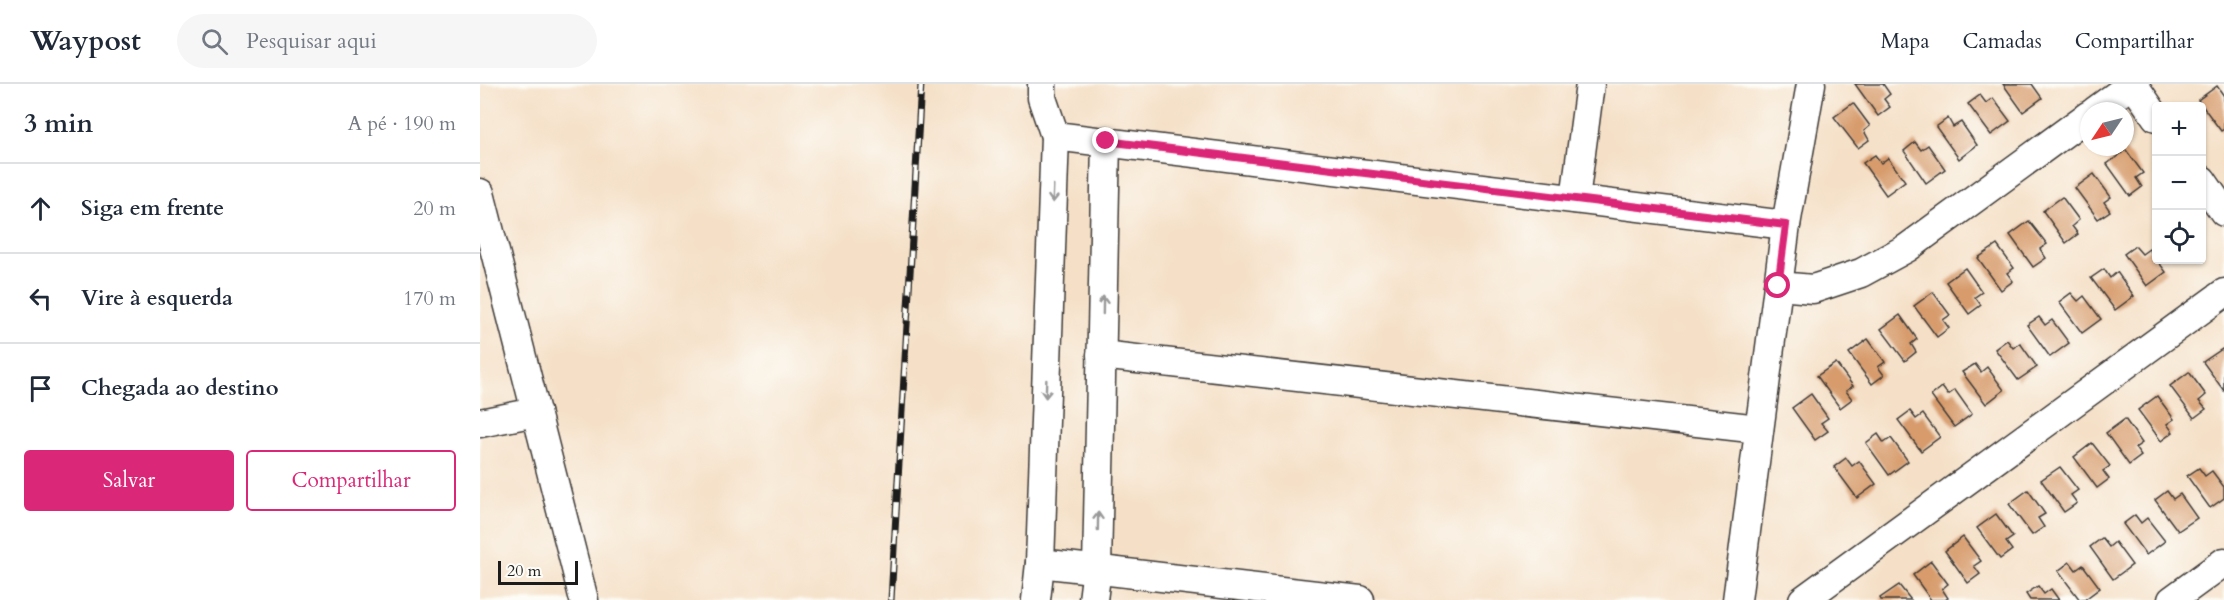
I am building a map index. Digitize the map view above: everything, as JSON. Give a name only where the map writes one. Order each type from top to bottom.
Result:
[{"type":"street","points":[[1036,600],[1040,563],[1055,136],[1042,98],[1042,84]]},
{"type":"street","points":[[1575,199],[1590,84]]},
{"type":"street","points":[[1737,600],[1786,225],[1811,84]]},
{"type":"street","points":[[2107,102],[2132,84],[2152,110]]},
{"type":"street","points":[[1778,286],[1813,289],[1861,273],[1906,248],[2080,122]]},
{"type":"street","points":[[1055,136],[1786,225]]},
{"type":"street","points":[[1093,600],[1097,568],[1106,141]]},
{"type":"street","points":[[2206,186],[2224,212]]},
{"type":"street","points":[[480,194],[584,600]]},
{"type":"street","points":[[1803,600],[2224,294]]},
{"type":"street","points":[[1101,355],[1759,429]]},
{"type":"street","points":[[480,423],[536,412]]},
{"type":"street","points":[[2172,600],[2224,562]]},
{"type":"street","points":[[1040,563],[1360,600]]},
{"type":"building","points":[[1855,84],[1883,84],[1890,94],[1884,99],[1890,107],[1878,116]]},
{"type":"building","points":[[2003,84],[2032,84],[2042,98],[2023,112]]},
{"type":"building","points":[[2217,86],[2224,96],[2224,129],[2221,131],[2206,111],[2206,102],[2198,100]]},
{"type":"building","points":[[1980,95],[1986,103],[1993,98],[2010,121],[1991,135],[1968,104]]},
{"type":"building","points":[[1853,103],[1870,126],[1864,131],[1869,140],[1858,148],[1834,117]]},
{"type":"building","points":[[1948,118],[1953,127],[1961,122],[1977,145],[1959,159],[1936,127]]},
{"type":"building","points":[[1915,142],[1921,150],[1928,145],[1945,169],[1926,183],[1904,151]]},
{"type":"building","points":[[1875,155],[1881,163],[1888,158],[1905,181],[1886,195],[1863,163]]},
{"type":"building","points":[[2118,156],[2130,156],[2143,173],[2136,178],[2142,187],[2130,196],[2107,164]]},
{"type":"building","points":[[2094,174],[2111,197],[2104,202],[2110,211],[2098,219],[2075,188]]},
{"type":"building","points":[[2062,197],[2079,220],[2072,226],[2078,234],[2066,243],[2043,211]]},
{"type":"building","points":[[2029,221],[2047,244],[2040,249],[2046,258],[2033,267],[2010,235]]},
{"type":"building","points":[[1997,245],[2014,268],[2007,273],[2013,281],[2001,290],[1978,258]]},
{"type":"building","points":[[2135,246],[2142,254],[2149,249],[2152,253],[2152,264],[2160,264],[2166,272],[2147,286],[2124,254]]},
{"type":"building","points":[[1965,268],[1982,292],[1975,297],[1981,305],[1969,314],[1946,282]]},
{"type":"building","points":[[2104,269],[2110,278],[2117,272],[2134,296],[2115,310],[2091,278]]},
{"type":"building","points":[[1933,292],[1950,315],[1943,320],[1949,328],[1937,337],[1914,306]]},
{"type":"building","points":[[2071,293],[2078,301],[2084,296],[2101,319],[2082,333],[2059,302]]},
{"type":"building","points":[[1900,315],[1917,339],[1911,344],[1916,352],[1905,361],[1881,329]]},
{"type":"building","points":[[2039,317],[2045,325],[2052,320],[2069,343],[2050,357],[2027,325]]},
{"type":"building","points":[[1868,339],[1885,362],[1878,367],[1884,375],[1872,384],[1849,353]]},
{"type":"building","points":[[2007,340],[2013,348],[2020,343],[2037,367],[2018,380],[1995,349]]},
{"type":"building","points":[[2222,349],[2224,352],[2224,391],[2203,362]]},
{"type":"building","points":[[1836,363],[1853,386],[1846,391],[1852,399],[1840,408],[1817,376]]},
{"type":"building","points":[[1975,364],[1981,372],[1987,367],[2004,390],[1986,404],[1962,372]]},
{"type":"building","points":[[2189,372],[2206,395],[2199,401],[2206,409],[2194,418],[2170,386]]},
{"type":"building","points":[[1942,387],[1948,395],[1955,390],[1972,414],[1954,427],[1931,396]]},
{"type":"building","points":[[1811,394],[1828,418],[1821,423],[1828,431],[1815,440],[1792,408]]},
{"type":"building","points":[[2157,396],[2174,419],[2167,424],[2173,432],[2161,441],[2138,410]]},
{"type":"building","points":[[1910,411],[1916,419],[1923,414],[1940,437],[1921,451],[1898,420]]},
{"type":"building","points":[[2125,419],[2142,443],[2135,448],[2141,456],[2129,465],[2106,433]]},
{"type":"building","points":[[1878,434],[1884,443],[1891,438],[1908,461],[1889,475],[1866,443]]},
{"type":"building","points":[[2092,443],[2110,466],[2103,471],[2109,479],[2097,488],[2074,457]]},
{"type":"building","points":[[1846,458],[1852,466],[1859,461],[1876,484],[1857,498],[1834,467]]},
{"type":"building","points":[[2060,467],[2078,490],[2071,495],[2077,503],[2064,512],[2041,480]]},
{"type":"building","points":[[2199,468],[2205,476],[2212,471],[2224,487],[2224,498],[2210,508],[2187,476]]},
{"type":"building","points":[[2028,490],[2045,514],[2038,518],[2044,527],[2032,535],[2009,504]]},
{"type":"building","points":[[2167,491],[2173,499],[2180,494],[2197,518],[2178,531],[2155,500]]},
{"type":"building","points":[[1996,514],[2013,537],[2006,542],[2012,550],[2000,559],[1977,528]]},
{"type":"building","points":[[2135,515],[2141,523],[2147,518],[2165,541],[2146,555],[2123,524]]},
{"type":"building","points":[[1963,537],[1981,561],[1974,566],[1980,574],[1968,583],[1945,551]]},
{"type":"building","points":[[2102,538],[2109,547],[2115,542],[2132,565],[2113,579],[2090,547]]},
{"type":"building","points":[[1931,561],[1948,584],[1942,589],[1948,598],[1945,600],[1931,600],[1913,575]]},
{"type":"building","points":[[2070,562],[2076,570],[2083,565],[2100,588],[2084,600],[2080,600],[2058,571]]},
{"type":"building","points":[[1899,585],[1911,600],[1881,600],[1880,598]]},
{"type":"building","points":[[2038,586],[2044,594],[2051,589],[2059,600],[2030,600],[2026,594]]},
{"type":"railway","points":[[891,600],[921,84]]},
{"type":"route","points":[[1106,141],[1786,225],[1778,286]]}]
